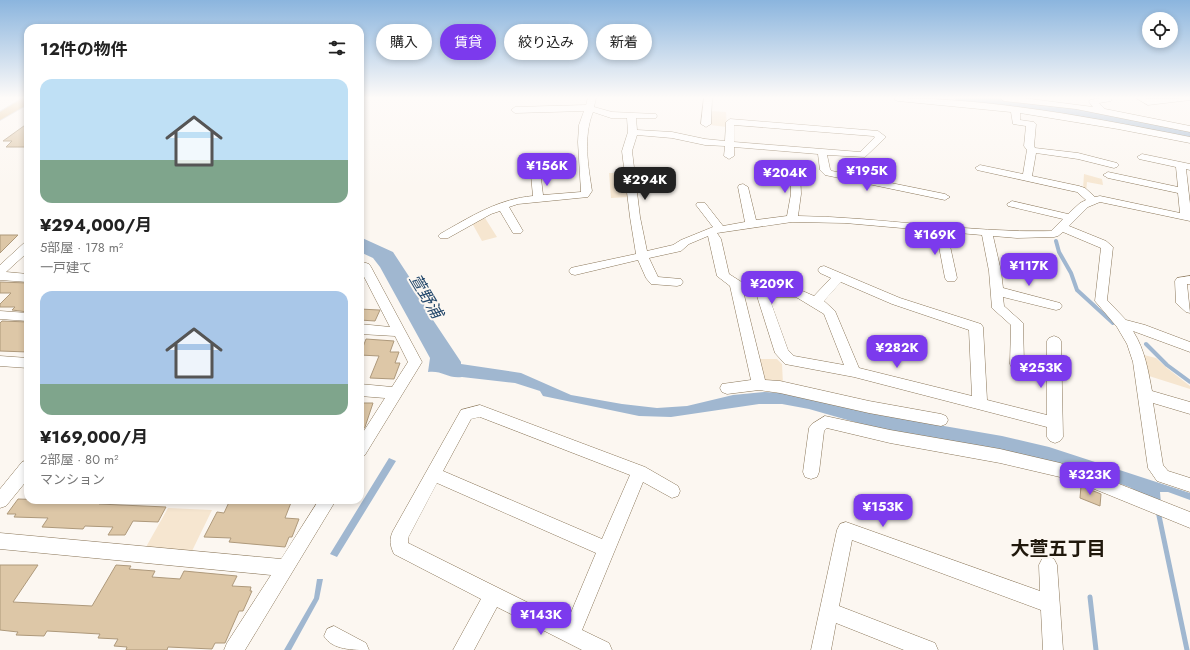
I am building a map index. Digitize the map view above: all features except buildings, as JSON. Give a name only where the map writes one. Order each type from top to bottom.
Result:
[{"type":"street","points":[[444,236],[487,212],[516,202],[584,195],[587,191],[582,151],[584,128]]},
{"type":"street","points":[[632,128],[627,151],[642,256],[652,278],[655,281],[677,282]]},
{"type":"street","points":[[729,156],[730,128]]},
{"type":"street","points":[[632,132],[672,135],[705,142],[862,155],[881,137],[875,133],[813,128]]},
{"type":"street","points":[[1027,178],[1032,150],[1029,146],[1031,128]]},
{"type":"street","points":[[1129,128],[1190,140]]},
{"type":"street","points":[[1032,150],[1078,156],[1114,165]]},
{"type":"street","points":[[822,152],[825,170],[829,173],[945,197]]},
{"type":"street","points":[[575,271],[677,248],[685,242],[715,230],[792,219],[845,220],[987,233],[1041,235],[1054,234],[1084,205],[1093,200],[1110,200],[1188,217],[1183,191],[1186,166],[1142,156]]},
{"type":"street","points":[[980,168],[1075,188],[1081,190],[1093,200]]},
{"type":"street","points":[[792,219],[796,194],[795,170]]},
{"type":"street","points":[[528,172],[536,172],[538,199]]},
{"type":"street","points":[[1108,175],[1183,191]]},
{"type":"street","points":[[742,187],[751,224]]},
{"type":"street","points":[[1012,204],[1070,218]]},
{"type":"street","points":[[701,205],[715,230],[715,239],[723,276],[748,292],[798,293],[830,311],[854,372]]},
{"type":"street","points":[[504,206],[517,231]]},
{"type":"street","points":[[1061,228],[1102,243],[1107,247],[1101,301],[1122,324],[1134,343],[1140,362],[1156,468],[1163,476],[1190,485]]},
{"type":"street","points":[[941,229],[951,278]]},
{"type":"street","points":[[987,233],[995,271],[998,308],[1017,323],[1017,364]]},
{"type":"street","points":[[0,271],[24,250]]},
{"type":"street","points":[[364,266],[366,281],[400,332],[415,362],[364,444]]},
{"type":"street","points":[[824,270],[896,301],[976,327],[980,404]]},
{"type":"street","points":[[0,276],[24,278]]},
{"type":"street","points":[[816,302],[839,276]]},
{"type":"street","points":[[1190,280],[1181,281],[1182,303],[1190,309]]},
{"type":"street","points":[[735,283],[759,385]]},
{"type":"street","points":[[997,291],[1056,306]]},
{"type":"street","points":[[762,293],[782,353],[790,360],[854,372],[980,404],[1055,430],[1054,341]]},
{"type":"street","points":[[0,315],[24,317]]},
{"type":"street","points":[[1122,324],[1140,328],[1190,347]]},
{"type":"street","points":[[364,329],[400,332]]},
{"type":"street","points":[[0,361],[24,363]]},
{"type":"street","points":[[727,388],[759,385],[780,387],[869,407],[941,420]]},
{"type":"street","points":[[364,390],[396,393]]},
{"type":"street","points":[[1145,395],[1190,408]]},
{"type":"street","points":[[602,650],[400,548],[399,537],[466,414],[480,411],[639,472],[672,491]]},
{"type":"street","points":[[811,472],[817,428],[825,422],[840,424],[898,438],[994,454],[1061,470],[1190,520]]},
{"type":"street","points":[[0,502],[24,472]]},
{"type":"street","points":[[571,634],[639,472]]},
{"type":"street","points":[[433,474],[606,548]]},
{"type":"street","points":[[234,650],[325,504]]},
{"type":"street","points":[[821,650],[846,530],[1050,604]]},
{"type":"street","points":[[0,541],[285,568]]},
{"type":"street","points":[[1048,565],[1053,650]]},
{"type":"street","points":[[463,650],[493,595]]},
{"type":"street","points":[[829,611],[928,650]]},
{"type":"street","points":[[334,636],[359,650]]},
{"type":"shaded area","points":[[609,173],[625,173],[629,197],[611,198]]},
{"type":"shaded area","points":[[1084,174],[1102,179],[1103,185],[1087,182],[1086,192],[1083,189]]},
{"type":"shaded area","points":[[485,218],[497,237],[482,241],[472,223]]},
{"type":"shaded area","points":[[1144,355],[1156,358],[1190,386],[1190,389],[1149,376]]},
{"type":"shaded area","points":[[757,359],[777,359],[782,364],[783,384],[765,383]]},
{"type":"shaded area","points":[[168,508],[212,510],[192,551],[146,547]]},
{"type":"water","points":[[364,239],[393,252],[410,278],[431,317],[461,364],[521,373],[571,395],[622,404],[657,408],[687,406],[733,395],[764,392],[786,393],[880,415],[1002,436],[1049,447],[1190,493],[1190,500],[1168,492],[1160,492],[1161,504],[1129,487],[1067,465],[886,431],[809,409],[782,404],[759,404],[671,417],[639,416],[543,396],[540,391],[515,383],[453,377],[437,372],[428,372],[430,358],[380,267],[373,258],[364,254]]},
{"type":"water","points":[[389,458],[396,461],[337,557],[330,554],[361,504],[364,504],[364,499]]},
{"type":"water","points":[[317,579],[323,579],[319,599],[291,650],[284,650],[314,598]]},
{"type":"waterway","points":[[1156,128],[1190,135]]},
{"type":"waterway","points":[[1056,241],[1059,252],[1071,273],[1077,290],[1113,323]]},
{"type":"waterway","points":[[1146,344],[1167,365],[1190,382]]},
{"type":"waterway","points":[[1158,511],[1187,650]]},
{"type":"waterway","points":[[1090,597],[1096,650]]},
{"type":"district","name":"大萱五丁目","points":[[1058,548]]},
{"type":"water label","name":"萱野浦","points":[[426,296]]}]
